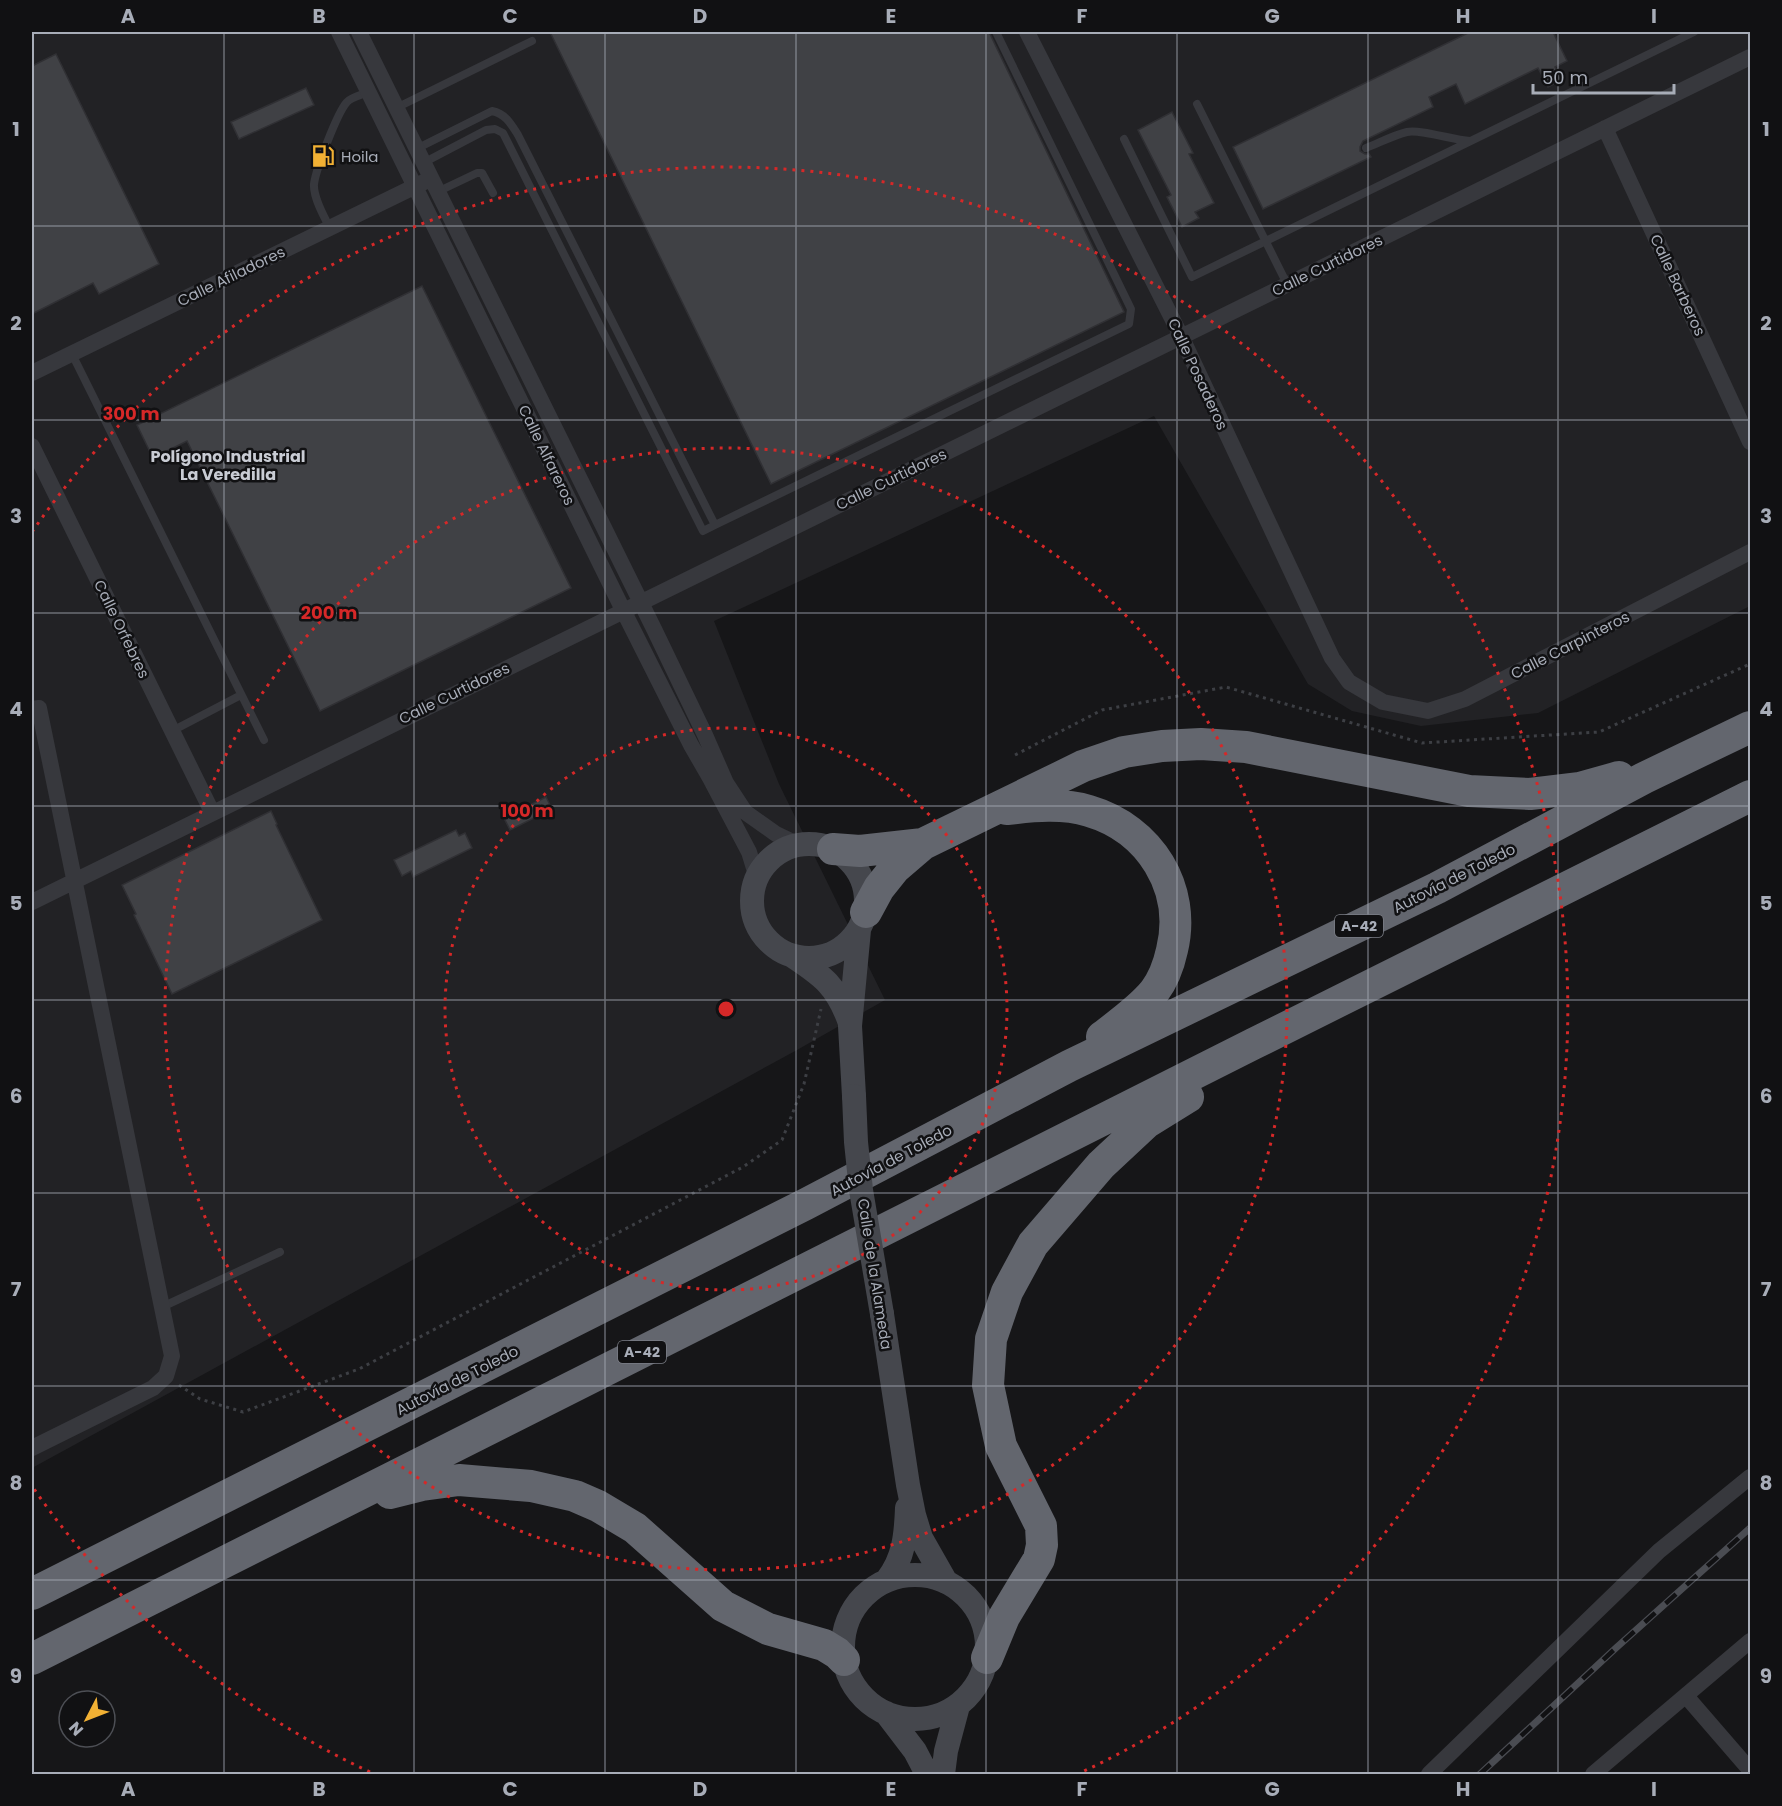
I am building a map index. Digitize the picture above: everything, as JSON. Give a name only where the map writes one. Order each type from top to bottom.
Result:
[{"type":"highway","name":"Autovía de Toledo","points":[[32,1594],[806,1204],[1069,1066],[1437,888],[1644,778],[1750,727]]},
{"type":"highway","points":[[862,921],[879,888],[895,868],[923,844],[1083,766],[1124,752],[1162,746],[1201,744],[1246,747],[1469,791],[1530,794],[1580,788],[1622,777],[1644,778]]},
{"type":"highway","name":"A-42","points":[[32,1659],[1750,796]]},
{"type":"highway","points":[[992,811],[1033,806],[1089,811],[1112,821],[1131,833],[1161,866],[1171,887],[1175,908],[1175,937],[1169,964],[1155,991],[1136,1010],[1069,1066]]},
{"type":"highway","points":[[833,849],[860,851],[923,844]]},
{"type":"highway","points":[[987,1658],[1004,1617],[1039,1559],[1042,1545],[1041,1526],[1001,1446],[988,1385],[991,1339],[1007,1292],[1033,1244],[1101,1165],[1146,1123],[1240,1064],[1253,1044]]},
{"type":"highway","points":[[343,1504],[422,1485],[459,1480],[531,1486],[575,1496],[598,1506],[635,1528],[723,1606],[768,1629],[831,1648],[844,1660]]},
{"type":"street","name":"Calle Alfareros","points":[[339,32],[623,610],[691,745],[749,852],[757,878]]},
{"type":"street","name":"Calle Alfareros","points":[[358,32],[641,601],[726,783],[745,812],[776,834],[797,844]]},
{"type":"street","name":"Calle Posaderos","points":[[1027,32],[1181,336],[1332,658],[1349,682],[1383,702]]},
{"type":"street","name":"Calle Curtidores","points":[[32,902],[1750,57]]},
{"type":"street","name":"Calle Barberos","points":[[1605,128],[1750,442]]},
{"type":"street","name":"Calle Afiladores","points":[[32,374],[414,187],[434,185]]},
{"type":"street","name":"Calle Orfebres","points":[[32,446],[212,812]]},
{"type":"street","name":"Calle Carpinteros","points":[[1383,702],[1428,711],[1465,699],[1750,552]]},
{"type":"street","points":[[32,709],[39,708],[172,1356],[166,1376],[153,1388],[32,1448]]},
{"type":"street","points":[[797,844],[816,844],[833,849],[848,859],[860,874],[866,893],[862,921],[846,945],[829,955],[810,958],[791,955],[774,945],[761,931],[754,914],[752,896],[757,878],[766,863],[780,851],[797,844]]},
{"type":"street","name":"Calle de la Alameda","points":[[862,921],[850,1026],[861,1190],[908,1485],[921,1538],[946,1582]]},
{"type":"street","name":"Calle de la Alameda","points":[[791,955],[832,986],[843,1003],[850,1026]]},
{"type":"street","points":[[1429,1774],[1659,1551],[1750,1477]]},
{"type":"street","name":"Calle de la Alameda","points":[[887,1580],[923,1575],[946,1582],[958,1588],[968,1597],[982,1619],[988,1645],[984,1672],[969,1696],[947,1713],[910,1720],[886,1713],[873,1706],[854,1686],[844,1660],[843,1646],[849,1618],[864,1596],[887,1580],[896,1569],[902,1555],[908,1485]]},
{"type":"street","points":[[1593,1774],[1750,1641]]},
{"type":"street","points":[[1686,1696],[1750,1770]]},
{"type":"street","name":"Calle de la Alameda","points":[[943,1774],[946,1750],[958,1706]]},
{"type":"street","name":"Calle de la Alameda","points":[[886,1713],[915,1751],[927,1774]]},
{"type":"lane","points":[[419,156],[486,130],[495,129],[503,133],[703,531],[1129,324],[1131,309],[996,32]]},
{"type":"lane","points":[[1124,139],[1192,277],[1694,32]]},
{"type":"lane","points":[[396,108],[532,41]]},
{"type":"lane","points":[[330,228],[320,208],[314,186],[326,144],[342,109],[348,101],[368,92]]},
{"type":"lane","points":[[1197,104],[1287,284]]},
{"type":"lane","points":[[419,156],[492,111],[501,113],[509,120],[715,525]]},
{"type":"lane","points":[[1366,148],[1408,131],[1470,141]]},
{"type":"lane","points":[[434,185],[482,172],[493,193]]},
{"type":"lane","points":[[72,354],[264,740]]},
{"type":"lane","points":[[172,731],[241,694]]},
{"type":"lane","points":[[162,1307],[280,1252]]},
{"type":"path","points":[[166,1376],[200,1399],[243,1412],[359,1369],[743,1167],[782,1140],[804,1084],[822,1007]]},
{"type":"shaded area","points":[[32,32],[1750,32],[1750,606],[1538,713],[1421,726],[1352,711],[1308,684],[1154,416],[714,621],[779,784],[885,1000],[32,1468]]},
{"type":"building","points":[[550,32],[989,32],[1124,312],[771,484]]},
{"type":"building","points":[[1470,32],[1553,32],[1567,61],[1555,67],[1562,80],[1548,87],[1538,68],[1465,104],[1456,84],[1429,97],[1433,107],[1363,141],[1360,151],[1371,157],[1263,209],[1233,147]]},
{"type":"building","points":[[56,54],[159,264],[99,294],[93,283],[32,314],[32,66]]},
{"type":"building","points":[[306,88],[314,105],[239,139],[231,122]]},
{"type":"building","points":[[1172,112],[1193,153],[1189,154],[1214,203],[1195,212],[1199,218],[1182,227],[1167,197],[1171,195],[1138,130]]},
{"type":"building","points":[[422,286],[571,588],[320,711],[187,441],[153,458],[137,425]]},
{"type":"building","points":[[546,797],[552,809],[510,830],[504,818]]},
{"type":"building","points":[[271,811],[322,920],[172,994],[122,885]]},
{"type":"building","points":[[456,830],[459,836],[465,833],[472,848],[413,877],[411,871],[402,876],[394,860]]},
{"type":"railway","points":[[1480,1774],[1750,1528]]},
{"type":"place","name":"Hoila","points":[[323,156]]},
{"type":"district","name":"Polígono Industrial La Veredilla","points":[[228,465]]}]
